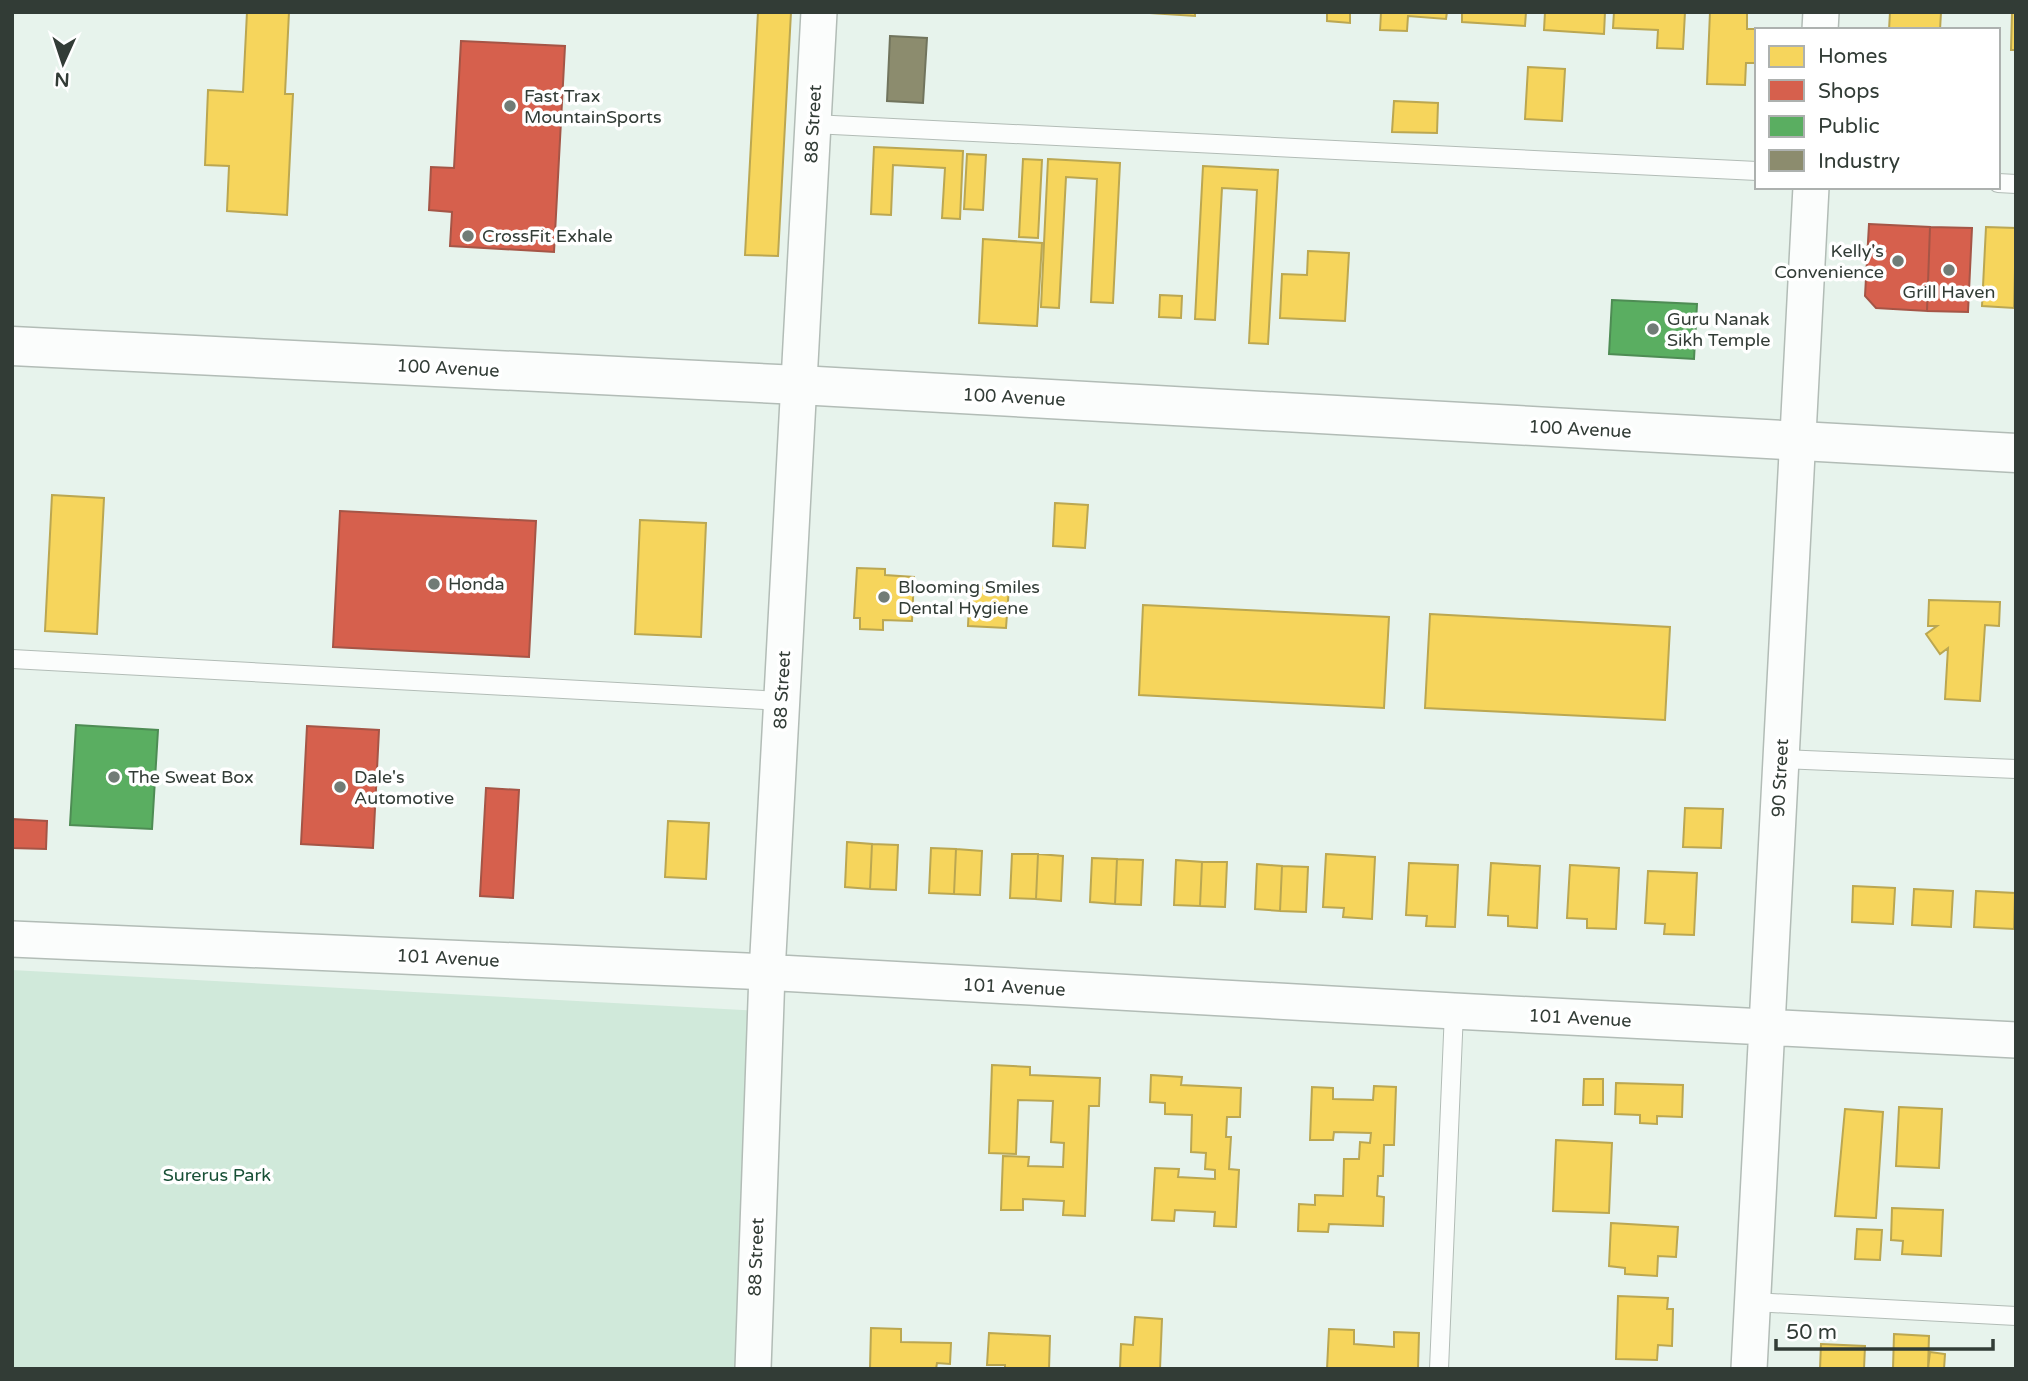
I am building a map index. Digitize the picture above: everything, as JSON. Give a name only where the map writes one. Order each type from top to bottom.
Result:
[{"type":"main road","name":"100 Avenue","points":[[12,346],[799,385],[2016,453]]},
{"type":"street","name":"88 Street","points":[[753,1369],[766,973],[819,12]]},
{"type":"street","name":"90 Street","points":[[1749,1369],[1811,189]]},
{"type":"street","name":"101 Avenue","points":[[12,939],[766,973],[1454,1012],[2016,1040]]},
{"type":"lane","points":[[813,124],[1755,171]]},
{"type":"lane","points":[[12,659],[781,701]]},
{"type":"lane","points":[[1782,759],[2016,769]]},
{"type":"lane","points":[[1439,1369],[1454,1012]]},
{"type":"lane","points":[[1753,1302],[2016,1316]]},
{"type":"green space","name":"Surerus Park","points":[[12,970],[761,1011],[743,1369],[12,1369]]},
{"type":"building: Homes","points":[[247,12],[289,12],[285,94],[293,94],[287,215],[227,211],[229,166],[205,165],[208,90],[243,92]]},
{"type":"building: Homes","points":[[758,12],[791,12],[778,256],[745,255]]},
{"type":"building: Homes","points":[[1134,12],[1195,12],[1195,16]]},
{"type":"building: Homes","points":[[1327,12],[1350,12],[1350,23],[1327,21]]},
{"type":"building: Homes","points":[[1381,12],[1447,12],[1446,19],[1408,16],[1407,31],[1380,30]]},
{"type":"building: Homes","points":[[1462,12],[1526,12],[1525,26],[1462,22]]},
{"type":"building: Homes","points":[[1545,12],[1605,12],[1604,34],[1544,30]]},
{"type":"building: Homes","points":[[1614,12],[1685,12],[1683,49],[1657,48],[1658,30],[1613,28]]},
{"type":"building: Homes","points":[[1710,12],[1747,12],[1747,29],[1755,29],[1755,63],[1746,63],[1745,85],[1707,84]]},
{"type":"building: Homes","points":[[1890,12],[1941,12],[1940,28],[1889,28]]},
{"type":"building: Homes","points":[[2012,12],[2016,12],[2016,50],[2011,50]]},
{"type":"building: Homes","points":[[1528,67],[1565,69],[1562,121],[1525,119]]},
{"type":"building: Homes","points":[[1394,101],[1438,103],[1437,133],[1392,132]]},
{"type":"building: Homes","points":[[874,147],[963,151],[960,219],[942,218],[945,168],[893,165],[891,215],[871,214]]},
{"type":"building: Homes","points":[[967,154],[986,155],[983,210],[964,209]]},
{"type":"building: Homes","points":[[1023,159],[1042,160],[1038,238],[1019,237]]},
{"type":"building: Homes","points":[[1048,159],[1120,163],[1113,303],[1091,302],[1097,179],[1066,177],[1059,308],[1041,307]]},
{"type":"building: Homes","points":[[1203,166],[1278,170],[1268,344],[1249,343],[1257,190],[1222,188],[1215,320],[1195,319]]},
{"type":"building: Homes","points":[[1986,227],[2016,228],[2014,308],[1982,306]]},
{"type":"building: Homes","points":[[983,239],[1042,243],[1037,326],[979,323]]},
{"type":"building: Homes","points":[[1308,251],[1349,253],[1345,321],[1280,318],[1282,274],[1307,275]]},
{"type":"building: Homes","points":[[1160,295],[1182,296],[1181,318],[1159,317]]},
{"type":"building: Homes","points":[[52,495],[104,498],[97,634],[45,631]]},
{"type":"building: Homes","points":[[1055,503],[1088,505],[1085,548],[1053,546]]},
{"type":"building: Homes","points":[[640,520],[706,523],[701,637],[635,634]]},
{"type":"building: Homes","name":"Blooming Smiles Dental Hygiene","points":[[857,568],[885,569],[885,575],[914,577],[912,621],[883,620],[883,630],[860,629],[860,618],[854,618]]},
{"type":"building: Homes","points":[[970,585],[1009,587],[1006,628],[968,626]]},
{"type":"building: Homes","points":[[1929,600],[2000,602],[1999,626],[1985,625],[1980,701],[1945,699],[1948,648],[1940,654],[1926,634],[1937,626],[1928,626]]},
{"type":"building: Homes","points":[[1143,605],[1389,617],[1384,708],[1139,695]]},
{"type":"building: Homes","points":[[1430,614],[1670,627],[1665,720],[1425,708]]},
{"type":"building: Homes","points":[[1685,808],[1723,809],[1721,848],[1683,847]]},
{"type":"building: Homes","points":[[668,821],[709,823],[706,879],[665,877]]},
{"type":"building: Homes","points":[[847,842],[872,844],[870,889],[845,887]]},
{"type":"building: Homes","points":[[872,844],[898,845],[896,890],[870,889]]},
{"type":"building: Homes","points":[[931,848],[956,849],[954,894],[929,893]]},
{"type":"building: Homes","points":[[956,849],[982,851],[980,895],[954,894]]},
{"type":"building: Homes","points":[[1012,854],[1038,854],[1036,899],[1010,898]]},
{"type":"building: Homes","points":[[1038,854],[1063,856],[1061,901],[1036,899]]},
{"type":"building: Homes","points":[[1326,854],[1375,857],[1372,919],[1343,917],[1344,908],[1323,907]]},
{"type":"building: Homes","points":[[1092,858],[1117,859],[1115,904],[1090,902]]},
{"type":"building: Homes","points":[[1117,859],[1143,860],[1141,905],[1115,904]]},
{"type":"building: Homes","points":[[1176,860],[1202,862],[1200,906],[1174,905]]},
{"type":"building: Homes","points":[[1202,862],[1227,862],[1225,907],[1200,906]]},
{"type":"building: Homes","points":[[1409,863],[1458,865],[1455,927],[1426,926],[1427,916],[1406,915]]},
{"type":"building: Homes","points":[[1491,863],[1540,866],[1537,928],[1508,926],[1508,916],[1488,915]]},
{"type":"building: Homes","points":[[1257,864],[1282,866],[1280,911],[1255,909]]},
{"type":"building: Homes","points":[[1570,865],[1619,868],[1616,929],[1587,928],[1587,919],[1567,918]]},
{"type":"building: Homes","points":[[1282,866],[1308,867],[1306,912],[1280,911]]},
{"type":"building: Homes","points":[[1648,871],[1697,873],[1694,935],[1664,934],[1665,924],[1645,923]]},
{"type":"building: Homes","points":[[1853,886],[1895,888],[1893,924],[1852,922]]},
{"type":"building: Homes","points":[[1914,889],[1953,891],[1951,927],[1912,925]]},
{"type":"building: Homes","points":[[1976,891],[2015,893],[2014,929],[1974,927]]},
{"type":"building: Homes","points":[[992,1065],[1030,1067],[1030,1075],[1100,1078],[1099,1106],[1089,1106],[1085,1216],[1063,1215],[1064,1201],[1023,1199],[1023,1210],[1001,1210],[1003,1156],[1029,1157],[1028,1166],[1063,1167],[1064,1143],[1051,1142],[1053,1101],[1018,1100],[1016,1154],[989,1153]]},
{"type":"building: Homes","points":[[1151,1075],[1182,1077],[1181,1085],[1241,1088],[1240,1117],[1227,1117],[1226,1137],[1231,1137],[1229,1169],[1239,1170],[1236,1227],[1214,1226],[1215,1212],[1175,1210],[1174,1221],[1152,1220],[1155,1168],[1179,1169],[1178,1177],[1215,1179],[1215,1170],[1205,1169],[1206,1153],[1191,1152],[1192,1115],[1165,1114],[1165,1103],[1150,1102]]},
{"type":"building: Homes","points":[[1584,1079],[1603,1079],[1603,1105],[1583,1105]]},
{"type":"building: Homes","points":[[1616,1083],[1683,1085],[1682,1117],[1657,1116],[1657,1124],[1640,1123],[1640,1115],[1615,1114]]},
{"type":"building: Homes","points":[[1374,1086],[1396,1087],[1394,1145],[1384,1145],[1383,1176],[1378,1176],[1377,1196],[1384,1197],[1383,1226],[1329,1224],[1328,1232],[1298,1231],[1299,1204],[1315,1205],[1315,1195],[1343,1196],[1344,1159],[1359,1159],[1360,1142],[1370,1143],[1371,1133],[1334,1132],[1333,1140],[1310,1140],[1312,1087],[1333,1088],[1333,1099],[1373,1100]]},
{"type":"building: Homes","points":[[1899,1107],[1942,1109],[1939,1168],[1896,1166]]},
{"type":"building: Homes","points":[[1845,1109],[1883,1112],[1876,1218],[1835,1216]]},
{"type":"building: Homes","points":[[1556,1140],[1612,1143],[1609,1213],[1553,1211]]},
{"type":"building: Homes","points":[[1892,1208],[1943,1210],[1941,1256],[1902,1254],[1903,1241],[1891,1240]]},
{"type":"building: Homes","points":[[1611,1223],[1678,1227],[1676,1257],[1658,1256],[1657,1276],[1625,1274],[1625,1268],[1609,1266]]},
{"type":"building: Homes","points":[[1857,1229],[1882,1230],[1880,1260],[1855,1259]]},
{"type":"building: Homes","points":[[1618,1296],[1668,1298],[1667,1309],[1673,1309],[1672,1346],[1658,1345],[1657,1360],[1616,1359]]},
{"type":"building: Homes","points":[[1135,1317],[1162,1319],[1160,1369],[1120,1369],[1121,1344],[1133,1345]]},
{"type":"building: Homes","points":[[871,1328],[901,1329],[901,1342],[951,1343],[950,1364],[937,1363],[936,1369],[870,1369]]},
{"type":"building: Homes","points":[[1329,1329],[1354,1330],[1354,1344],[1394,1347],[1394,1332],[1419,1333],[1418,1369],[1327,1369]]},
{"type":"building: Homes","points":[[989,1333],[1050,1336],[1049,1369],[1005,1369],[1005,1365],[987,1365]]},
{"type":"building: Homes","points":[[1894,1334],[1929,1336],[1928,1369],[1893,1369]]},
{"type":"building: Homes","points":[[1821,1344],[1865,1346],[1864,1369],[1820,1369]]},
{"type":"building: Homes","points":[[1930,1352],[1945,1354],[1944,1369],[1928,1369]]},
{"type":"building: Shops","name":"Fast Trax MountainSports","points":[[461,41],[565,46],[554,252],[450,246],[452,212],[429,210],[431,167],[454,168]]},
{"type":"building: Shops","name":"Kelly's Convenience","points":[[1869,224],[1930,227],[1927,311],[1876,308],[1865,296]]},
{"type":"building: Shops","name":"Grill Haven","points":[[1930,227],[1972,228],[1968,312],[1927,311]]},
{"type":"building: Shops","name":"Honda","points":[[340,511],[536,521],[529,657],[333,647]]},
{"type":"building: Shops","name":"Dale's Automotive","points":[[307,726],[379,730],[373,848],[301,844]]},
{"type":"building: Shops","points":[[486,788],[519,790],[513,898],[480,896]]},
{"type":"building: Shops","points":[[12,819],[47,821],[46,849],[12,848]]},
{"type":"building: Public","name":"Guru Nanak Sikh Temple","points":[[1612,300],[1697,304],[1694,359],[1609,354]]},
{"type":"building: Public","name":"The Sweat Box","points":[[76,725],[158,730],[152,829],[70,825]]},
{"type":"building: Industry","points":[[890,36],[927,38],[923,103],[887,101]]},
{"type":"place","name":"Fast Trax MountainSports","points":[[510,106]]},
{"type":"place","name":"CrossFit Exhale","points":[[468,236]]},
{"type":"place","name":"Kelly's Convenience","points":[[1898,261]]},
{"type":"place","name":"Grill Haven","points":[[1949,270]]},
{"type":"place","name":"Guru Nanak Sikh Temple","points":[[1653,329]]},
{"type":"place","name":"Honda","points":[[434,584]]},
{"type":"place","name":"Blooming Smiles Dental Hygiene","points":[[884,597]]},
{"type":"place","name":"The Sweat Box","points":[[114,777]]},
{"type":"place","name":"Dale's Automotive","points":[[340,787]]}]
